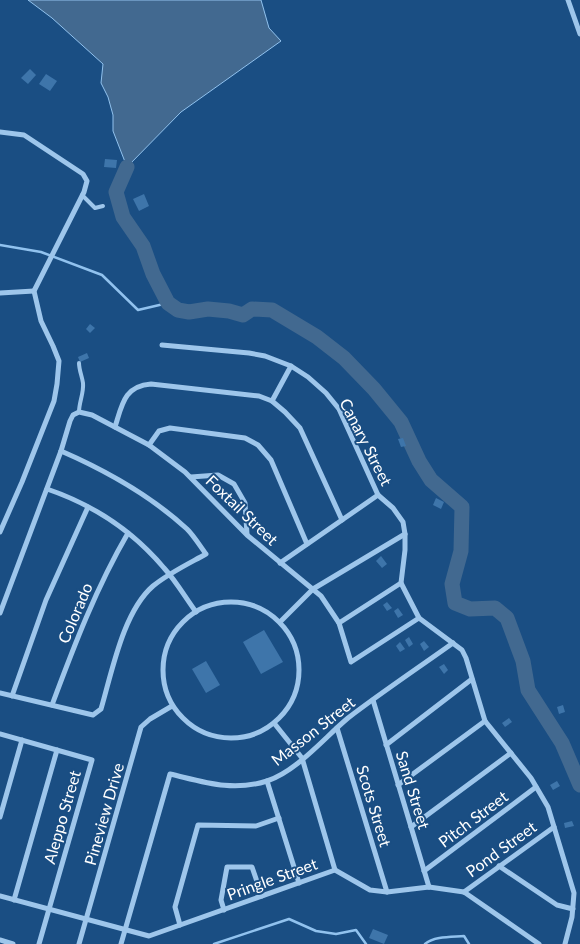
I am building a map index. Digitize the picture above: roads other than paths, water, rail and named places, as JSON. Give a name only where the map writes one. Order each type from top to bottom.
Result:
[{"type":"street","points":[[568,0],[580,34]]},
{"type":"street","points":[[0,132],[24,135],[83,174],[87,181],[82,195],[35,289],[41,321],[59,361],[57,384],[54,401],[0,532]]},
{"type":"street","points":[[0,293],[35,289]]},
{"type":"street","name":"Canary Street","points":[[162,345],[249,353],[280,361],[313,381],[339,409],[378,495],[399,515],[405,534],[401,584]]},
{"type":"street","points":[[272,401],[291,366]]},
{"type":"street","points":[[115,427],[127,394],[142,385],[151,384],[259,396],[272,401],[300,428],[342,520]]},
{"type":"street","points":[[0,613],[61,451],[70,421],[79,412]]},
{"type":"street","name":"Foxtail Street","points":[[79,412],[92,415],[149,445],[191,477],[247,535],[314,589],[339,623],[351,662],[419,618]]},
{"type":"street","points":[[149,445],[159,431],[170,428],[245,438],[258,445],[271,460],[307,544]]},
{"type":"street","points":[[0,693],[93,716],[101,709],[126,626],[138,604],[152,587],[206,554],[188,530],[137,490],[97,467],[61,451]]},
{"type":"street","points":[[191,477],[218,475],[234,484],[245,503],[247,535]]},
{"type":"street","points":[[47,489],[66,496],[116,522],[146,548],[169,575],[196,612]]},
{"type":"street","points":[[280,563],[378,495]]},
{"type":"street","points":[[12,696],[46,600],[88,507]]},
{"type":"street","name":"Colorado","points":[[52,705],[85,618],[115,555],[128,533]]},
{"type":"street","points":[[280,622],[314,589],[405,534]]},
{"type":"street","points":[[339,623],[401,584],[419,618],[462,650],[485,721],[536,787],[548,807],[574,893],[574,909],[565,944]]},
{"type":"street","points":[[234,602],[249,604],[263,610],[280,622],[291,637],[298,655],[299,674],[296,692],[290,704],[274,723],[259,732],[242,738],[224,738],[207,735],[180,717],[172,706],[163,682],[162,666],[165,650],[172,635],[182,622],[196,612],[219,603],[234,602]]},
{"type":"street","name":"Masson Street","points":[[125,930],[170,774],[222,786],[244,785],[267,780],[288,771],[337,728],[373,700],[453,643]]},
{"type":"street","points":[[386,744],[472,680]]},
{"type":"street","name":"Sand Street","points":[[373,700],[429,887]]},
{"type":"street","name":"Pineview Drive","points":[[79,944],[142,727],[150,719],[172,706]]},
{"type":"street","points":[[398,785],[485,721]]},
{"type":"street","points":[[274,723],[302,758],[335,870]]},
{"type":"street","name":"Scots Street","points":[[337,728],[387,892]]},
{"type":"street","name":"Aleppo Street","points":[[0,734],[92,760],[39,944]]},
{"type":"street","points":[[0,817],[22,740]]},
{"type":"street","points":[[14,900],[56,750]]},
{"type":"street","points":[[411,826],[511,753]]},
{"type":"street","points":[[267,780],[299,883]]},
{"type":"street","name":"Pitch Street","points":[[424,871],[536,787]]},
{"type":"street","points":[[180,925],[175,907],[198,825],[256,826],[279,818]]},
{"type":"street","name":"Pond Street","points":[[464,892],[554,826]]},
{"type":"street","points":[[499,866],[557,905],[574,909]]},
{"type":"street","points":[[224,910],[220,900],[227,867],[252,867],[262,896]]},
{"type":"street","name":"Pringle Street","points":[[86,921],[149,936],[335,870],[370,890],[387,892],[429,887],[464,892],[540,944]]},
{"type":"street","points":[[0,896],[86,921]]},
{"type":"street","points":[[121,944],[125,930]]},
{"type":"street","points":[[0,940],[13,944]]},
{"type":"lane","points":[[82,195],[96,208],[104,206]]},
{"type":"lane","points":[[79,363],[83,383],[79,412]]},
{"type":"water","points":[[28,0],[261,0],[269,28],[281,41],[181,112],[127,167],[113,131],[113,115],[108,97],[101,83],[103,64],[52,18]]},
{"type":"waterway","points":[[127,167],[116,192],[123,217],[143,246],[153,274],[168,303],[178,310],[189,312],[208,309],[229,311],[243,315],[252,309],[272,310],[317,337],[344,358],[374,389],[401,422],[419,461],[431,480],[462,507],[461,551],[452,584],[455,603],[470,609],[495,608],[507,618],[523,661],[528,690],[562,743],[580,785]]},
{"type":"waterway","points":[[0,245],[41,252],[102,275],[138,310],[168,303]]},
{"type":"waterway","points":[[214,944],[289,919],[316,931],[336,934],[356,930],[366,944]]},
{"type":"waterway","points":[[425,944],[438,938],[464,936],[469,944]]}]
